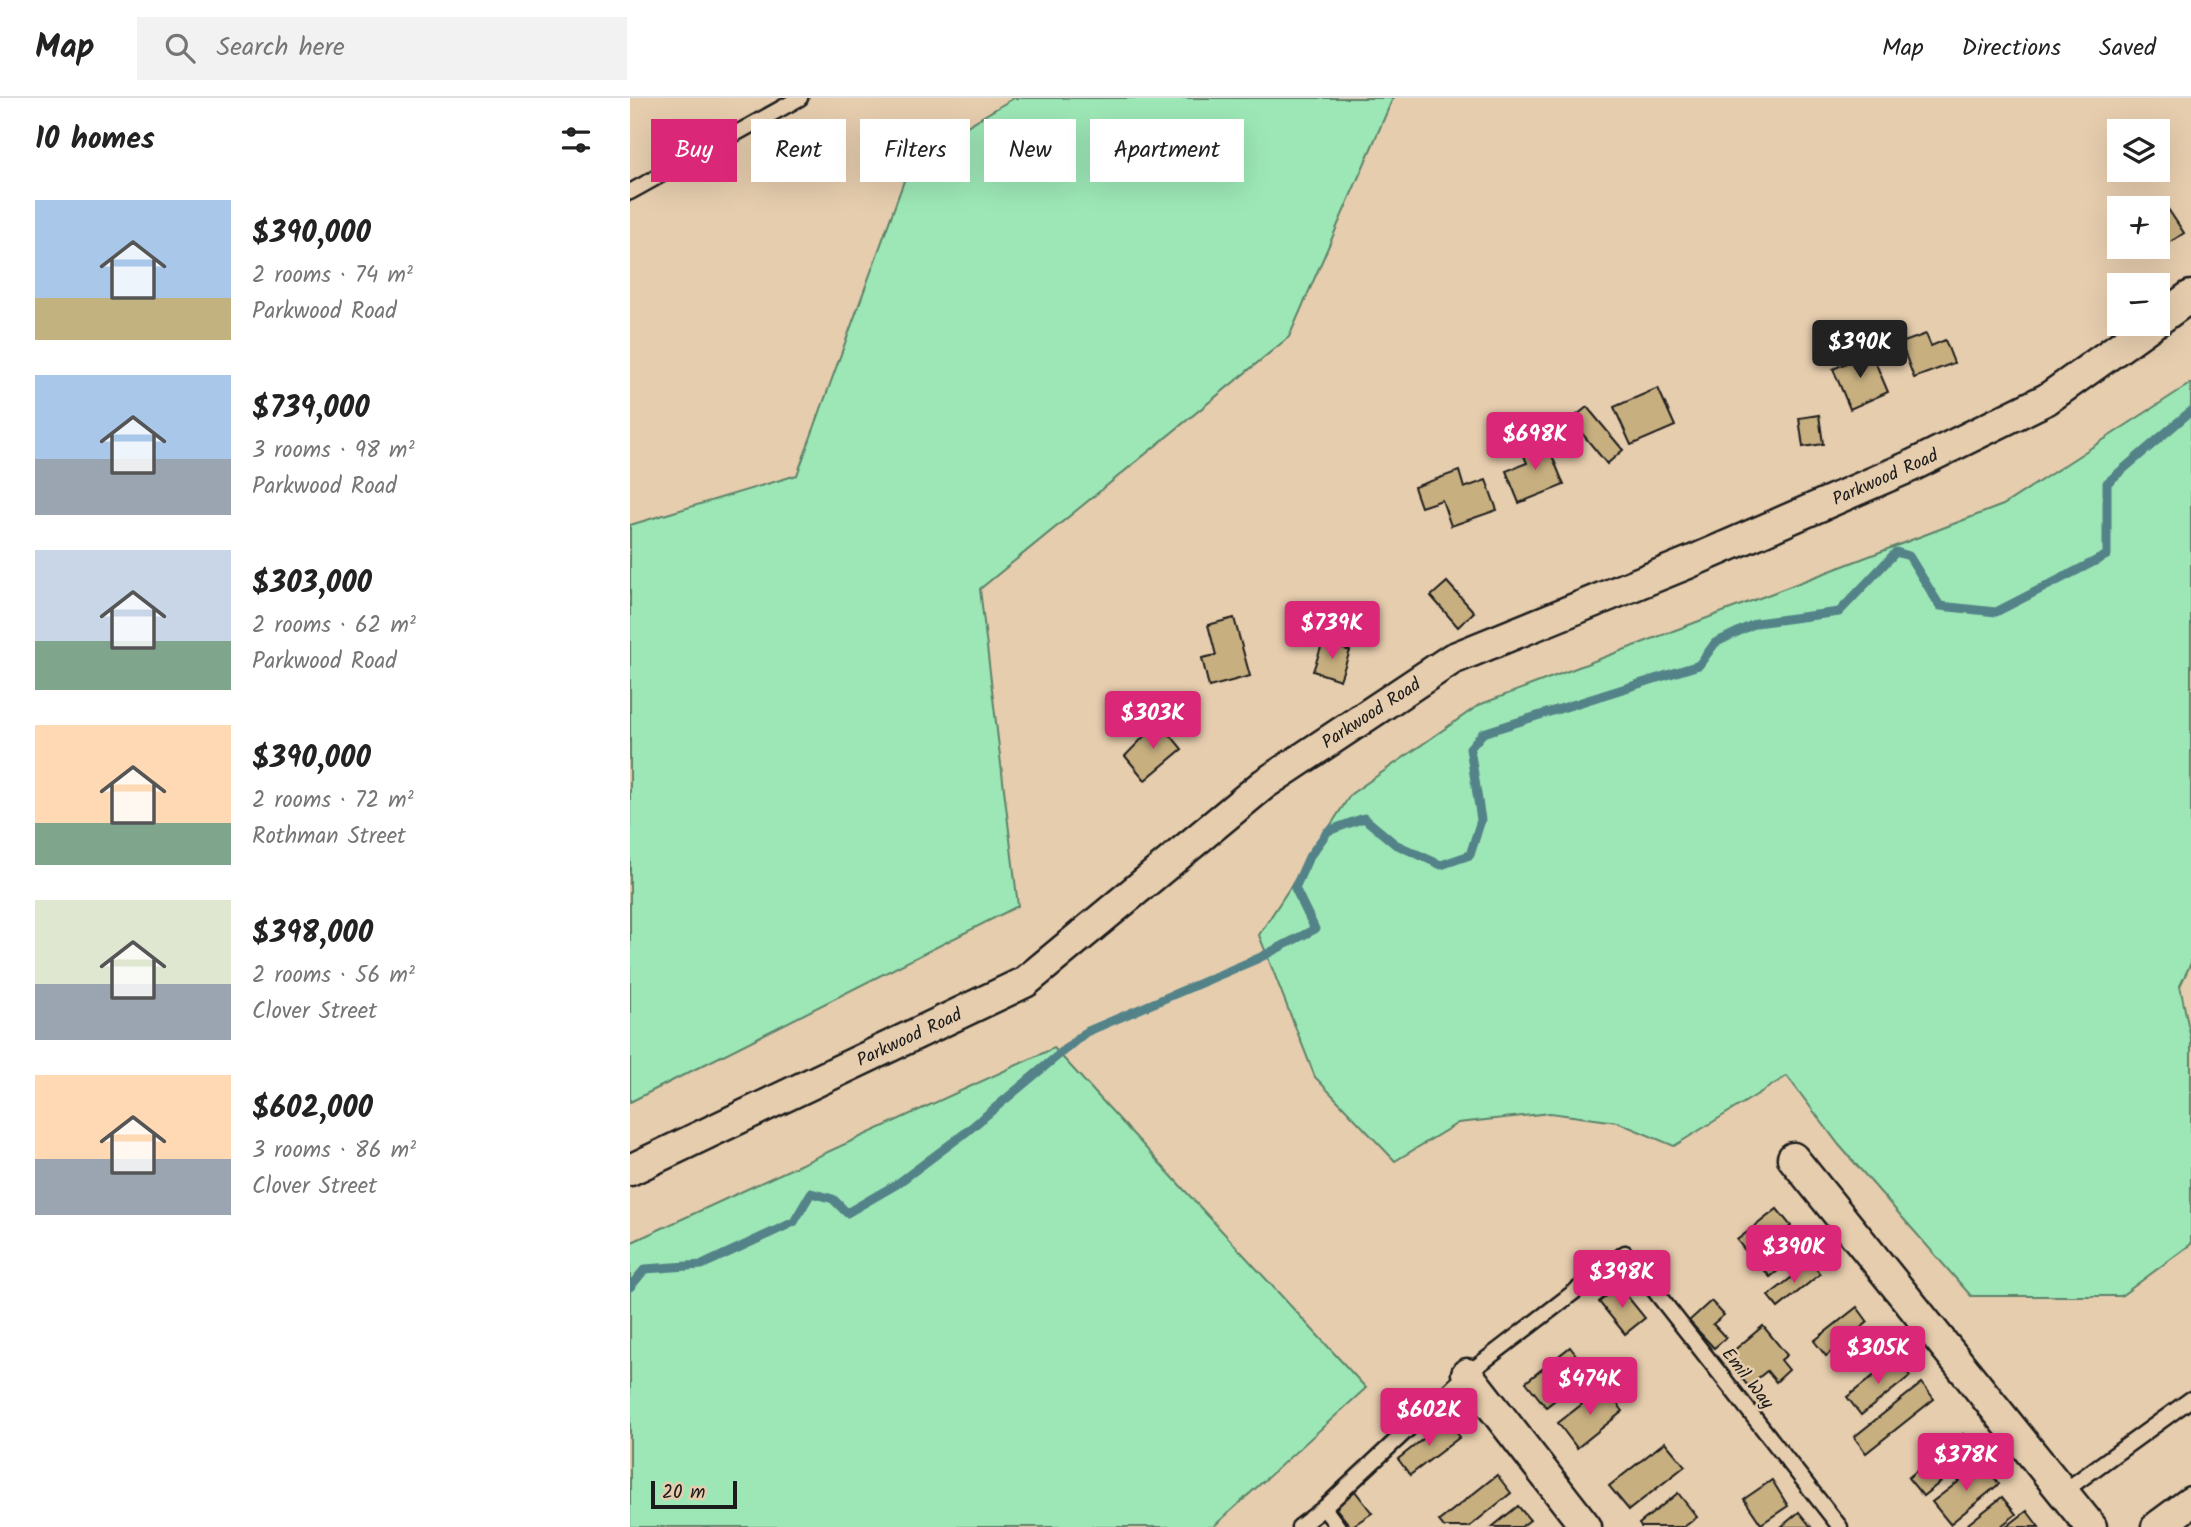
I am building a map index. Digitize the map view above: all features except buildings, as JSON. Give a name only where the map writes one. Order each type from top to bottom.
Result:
[{"type":"street","points":[[2170,311],[2191,296]]},
{"type":"street","name":"Parkwood Road","points":[[630,1170],[1025,982],[1264,784],[1452,659],[1688,563],[1909,467],[2047,398],[2135,336]]},
{"type":"street","points":[[1793,1158],[2091,1527]]},
{"type":"street","points":[[1466,1374],[1586,1527]]},
{"type":"street","points":[[2157,1527],[2191,1502]]},
{"type":"lane","points":[[630,192],[800,98]]},
{"type":"lane","name":"Emil Way","points":[[1466,1374],[1625,1253],[1840,1527]]},
{"type":"lane","points":[[1299,1527],[1324,1508],[1466,1374]]},
{"type":"lane","points":[[2063,1492],[2191,1399]]},
{"type":"lane","points":[[1324,1508],[1338,1527]]},
{"type":"green space","points":[[1014,98],[1393,98],[1289,337],[980,589],[1018,906],[630,1102],[630,525],[797,475],[904,182],[970,182],[970,124]]},
{"type":"green space","points":[[2191,383],[2191,963],[2180,986],[2191,1039],[2191,1244],[2121,1296],[1971,1296],[1839,1145],[1787,1076],[1674,1146],[1617,1122],[1550,1113],[1458,1123],[1395,1161],[1315,1077],[1259,935],[1351,794],[1479,705],[2003,505]]},
{"type":"green space","points":[[1054,1048],[1366,1388],[1213,1527],[630,1527],[630,1243]]},
{"type":"waterway","points":[[630,1287],[645,1269],[702,1265],[794,1222],[811,1193],[833,1199],[847,1213],[897,1184],[965,1133],[1086,1032],[1259,958],[1315,929],[1295,888],[1309,857],[1328,831],[1364,818],[1395,844],[1441,865],[1470,855],[1481,820],[1470,748],[1483,733],[1699,665],[1715,643],[1756,623],[1839,612],[1896,552],[1909,556],[1940,606],[1996,612],[2107,555],[2107,483],[2191,411]]}]
